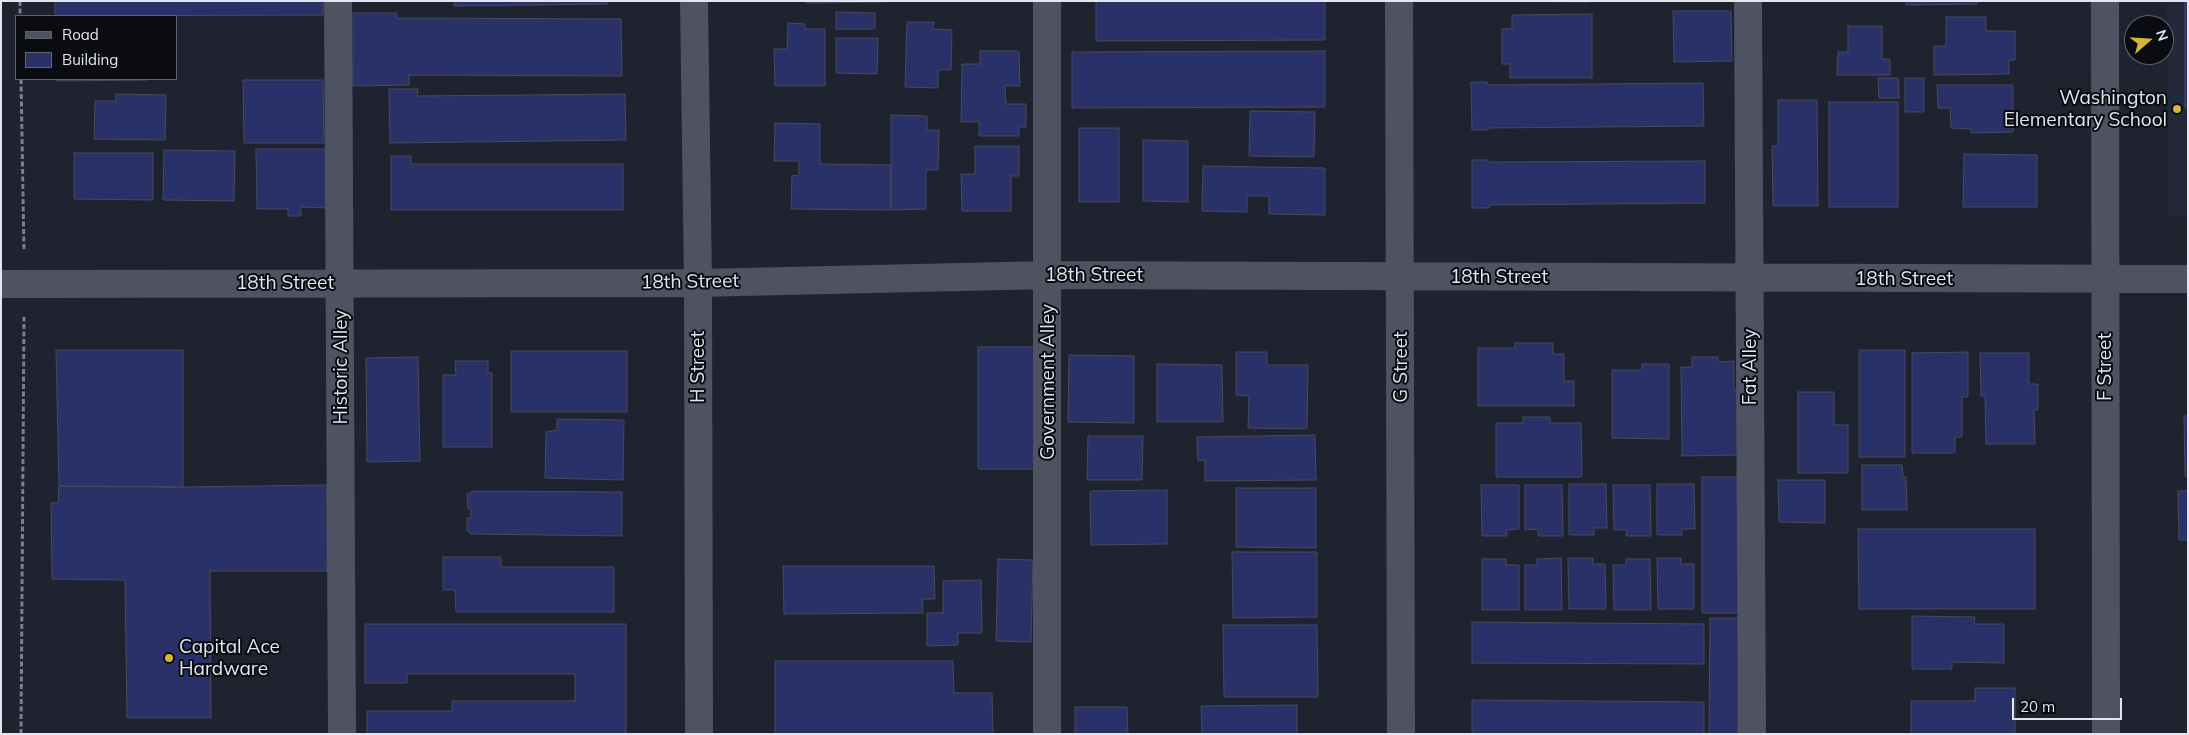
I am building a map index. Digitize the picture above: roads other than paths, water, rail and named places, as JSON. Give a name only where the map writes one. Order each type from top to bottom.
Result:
[{"type":"street","name":"Historic Alley","points":[[338,1],[342,734]]},
{"type":"street","name":"H Street","points":[[694,1],[698,283],[698,734]]},
{"type":"street","name":"Government Alley","points":[[1047,1],[1047,734]]},
{"type":"street","name":"G Street","points":[[1399,1],[1401,734]]},
{"type":"street","name":"Fat Alley","points":[[1748,1],[1752,734]]},
{"type":"street","name":"F Street","points":[[2105,1],[2106,734]]},
{"type":"street","name":"18th Street","points":[[13,284],[698,283],[1048,275],[2105,280],[2188,278]]},
{"type":"place","name":"Washington Elementary School","points":[[2177,109]]},
{"type":"place","name":"Capital Ace Hardware","points":[[169,658]]}]
